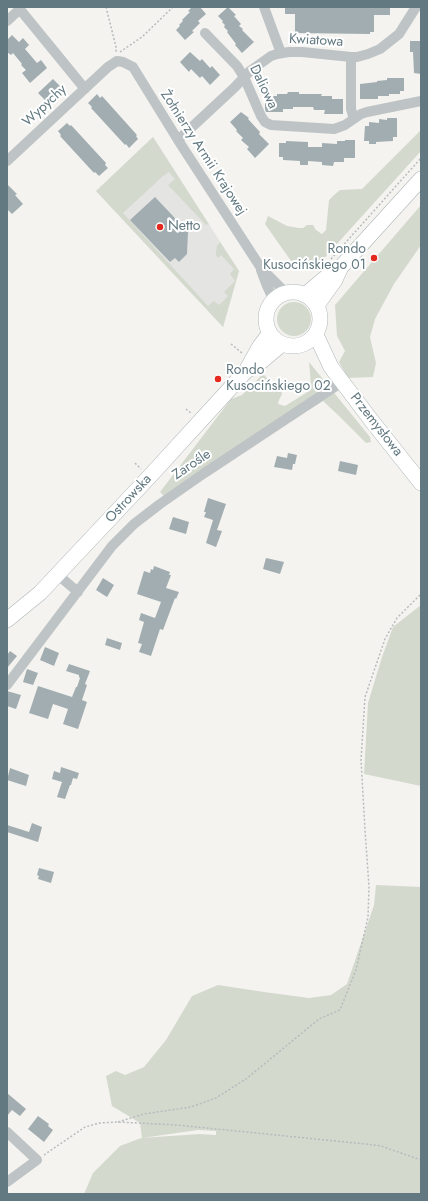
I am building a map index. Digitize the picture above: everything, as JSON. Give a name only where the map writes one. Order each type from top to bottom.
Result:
[{"type":"main road","points":[[305,295],[330,274],[334,265],[421,179]]},
{"type":"main road","points":[[317,305],[335,280],[334,265]]},
{"type":"main road","points":[[293,292],[305,295],[312,299],[317,305],[320,315],[320,326],[310,340],[294,346],[282,344],[270,333],[267,325],[269,308],[280,297],[293,292]]},
{"type":"main road","name":"Ostrowska","points":[[7,620],[40,593],[114,516],[249,366],[270,333]]},
{"type":"main road","name":"Przemysłowa","points":[[310,340],[316,356],[331,367],[421,483]]},
{"type":"main road","name":"Ostrowska","points":[[249,366],[257,365],[282,344]]},
{"type":"street","points":[[264,7],[281,53]]},
{"type":"street","name":"Kwiatowa","points":[[178,140],[244,77],[272,56],[281,53],[302,52],[351,57],[362,56],[375,51],[394,38],[403,29],[416,7]]},
{"type":"street","name":"Wypychy","points":[[19,8],[85,89]]},
{"type":"street","points":[[7,20],[19,8]]},
{"type":"street","name":"Daliowa","points":[[205,33],[237,66],[244,77],[261,116],[268,124],[271,125],[334,129],[345,125],[354,118],[367,112],[421,101]]},
{"type":"street","points":[[351,57],[351,109],[354,118]]},
{"type":"street","name":"Wypychy","points":[[7,161],[117,58]]},
{"type":"street","name":"Żołnierzy Armii Krajowej","points":[[117,58],[133,67],[178,140],[261,268],[267,286],[280,297]]},
{"type":"street","name":"Zarośle","points":[[7,685],[112,546],[134,524],[203,474],[342,382]]},
{"type":"street","points":[[58,575],[78,592]]},
{"type":"street","points":[[7,1132],[37,1160],[7,1182]]},
{"type":"path","points":[[106,7],[116,47],[117,58]]},
{"type":"path","points":[[117,58],[142,37],[173,7]]},
{"type":"path","points":[[334,265],[421,158]]},
{"type":"path","points":[[231,344],[249,366]]},
{"type":"path","points":[[118,1122],[144,1114],[191,1107],[216,1098],[246,1079],[319,1019],[340,1010],[356,970],[368,917],[370,887],[361,760],[365,697],[385,639],[397,618],[421,594]]},
{"type":"path","points":[[37,1160],[84,1127],[100,1123],[118,1122],[176,1126],[381,1146],[421,1160]]},
{"type":"shaded area","points":[[421,130],[421,151],[317,266],[291,261],[265,224],[268,216],[287,226],[303,228],[307,225],[313,225],[316,230],[322,234],[326,230],[329,200],[340,190],[362,189]]},
{"type":"shaded area","points":[[153,137],[239,271],[223,327],[96,191]]},
{"type":"shaded area","points":[[153,137],[210,226],[208,224],[206,225],[168,185],[175,179],[169,172],[123,213],[208,306],[214,301],[219,305],[228,296],[224,292],[235,281],[230,274],[234,269],[221,255],[218,258],[216,255],[217,246],[220,242],[239,271],[223,327],[96,191]]},
{"type":"shaded area","points":[[421,205],[421,245],[394,284],[375,319],[370,337],[376,363],[373,377],[348,378],[339,362],[345,351],[337,336],[335,305]]},
{"type":"shaded area","points":[[291,302],[297,302],[301,303],[308,309],[311,319],[310,326],[304,333],[297,336],[291,336],[287,335],[280,329],[277,322],[277,316],[278,312],[284,305]]},
{"type":"shaded area","points":[[309,362],[370,437],[371,442],[366,443],[323,401],[166,498],[160,492],[231,399],[242,395],[263,374],[270,381],[272,387],[281,389],[282,394],[278,404],[285,406],[306,393],[311,385]]},
{"type":"shaded area","points":[[421,605],[421,786],[364,774],[368,703],[382,657],[393,627]]},
{"type":"shaded area","points":[[376,885],[421,887],[421,1194],[84,1194],[93,1173],[120,1146],[142,1138],[140,1123],[112,1106],[106,1076],[116,1071],[125,1075],[144,1067],[166,1040],[192,996],[218,985],[309,998],[331,995],[347,984],[374,905]],"holes":[[[198,1130],[216,1131],[216,1135],[200,1134],[143,1138]]]},
{"type":"building","points":[[192,7],[200,7],[206,14],[198,21],[200,23],[192,31],[194,32],[185,40],[176,30],[183,21],[182,20],[190,12],[188,11]]},
{"type":"building","points":[[228,7],[236,15],[234,16],[241,24],[239,26],[254,42],[242,53],[235,45],[236,44],[224,27],[225,25],[222,22],[223,21],[218,16]]},
{"type":"building","points":[[285,7],[390,7],[390,15],[374,15],[374,32],[370,32],[370,34],[295,33],[295,14],[285,14]]},
{"type":"building","points":[[12,35],[19,42],[23,38],[29,45],[25,49],[37,63],[41,60],[47,68],[30,83],[22,73],[26,70],[21,65],[22,64],[13,53],[11,55],[7,52],[7,40]]},
{"type":"building","points":[[410,41],[421,41],[421,74],[414,73],[413,52],[410,52]]},
{"type":"building","points":[[190,52],[200,61],[202,59],[210,68],[212,66],[220,75],[210,85],[202,76],[200,78],[191,69],[189,72],[180,62]]},
{"type":"building","points":[[387,78],[404,78],[404,91],[400,91],[400,94],[378,96],[378,99],[360,99],[360,84],[387,80]]},
{"type":"building","points":[[53,79],[62,88],[47,102],[38,93]]},
{"type":"building","points":[[288,92],[299,92],[299,94],[322,94],[321,96],[332,96],[332,99],[343,99],[343,114],[324,114],[325,110],[314,110],[313,107],[293,107],[293,109],[283,109],[283,112],[266,112],[265,96],[277,96],[277,94],[287,94]]},
{"type":"building","points":[[97,94],[100,98],[102,96],[137,135],[136,136],[138,139],[129,148],[88,103]]},
{"type":"building","points":[[241,112],[249,118],[248,119],[260,132],[259,134],[269,144],[255,158],[247,149],[249,147],[241,140],[243,138],[230,122]]},
{"type":"building","points":[[387,118],[397,118],[397,137],[393,137],[393,141],[369,144],[369,141],[364,141],[365,126],[369,126],[369,122],[379,123],[379,119],[387,120]]},
{"type":"building","points":[[67,123],[70,126],[71,125],[106,163],[105,165],[108,168],[99,176],[95,172],[94,173],[60,136],[61,135],[58,131]]},
{"type":"building","points":[[355,140],[355,158],[344,158],[344,162],[334,162],[333,166],[322,165],[322,162],[308,161],[308,165],[300,165],[300,161],[283,160],[283,157],[279,157],[279,143],[286,143],[286,141],[308,142],[308,147],[322,147],[322,143],[337,144],[337,141]]},
{"type":"building","points":[[7,184],[17,194],[15,195],[23,204],[12,214],[7,209]]},
{"type":"building","name":"Netto","points":[[155,197],[188,232],[187,254],[179,262],[175,258],[170,262],[130,220]]},
{"type":"building","points":[[288,453],[297,455],[292,470],[274,467],[277,456],[287,458]]},
{"type":"building","points":[[340,461],[358,465],[356,475],[338,471]]},
{"type":"building","points":[[208,498],[226,504],[217,530],[222,531],[216,547],[206,543],[213,520],[204,517]]},
{"type":"building","points":[[173,517],[189,522],[186,534],[169,529]]},
{"type":"building","points":[[266,558],[284,562],[280,574],[263,569]]},
{"type":"building","points":[[154,566],[170,572],[169,575],[171,575],[166,588],[179,592],[176,599],[175,598],[163,630],[160,629],[151,656],[139,652],[142,644],[138,643],[144,622],[139,620],[141,613],[155,618],[161,602],[137,594],[144,571],[150,573]]},
{"type":"building","points":[[103,578],[114,585],[107,597],[96,590]]},
{"type":"building","points":[[107,638],[122,643],[120,650],[105,645]]},
{"type":"building","points":[[45,647],[59,653],[54,666],[40,660]]},
{"type":"building","points":[[10,651],[17,656],[7,668],[7,655]]},
{"type":"building","points":[[69,664],[90,671],[85,684],[87,685],[82,700],[87,702],[78,729],[63,724],[68,709],[53,704],[48,719],[29,713],[38,686],[72,697],[80,678],[79,675],[66,671]]},
{"type":"building","points":[[27,669],[38,673],[33,685],[23,682]]},
{"type":"building","points":[[7,691],[21,695],[16,709],[7,706]]},
{"type":"building","points":[[61,767],[79,773],[77,779],[73,778],[65,799],[57,797],[62,782],[52,779],[54,771],[60,773]]},
{"type":"building","points":[[10,768],[29,775],[26,786],[7,780]]},
{"type":"building","points":[[32,823],[42,827],[38,842],[7,832],[7,825],[29,832]]},
{"type":"building","points":[[39,868],[54,872],[51,883],[38,879],[39,876],[37,875]]},
{"type":"building","points":[[7,1093],[26,1109],[20,1116],[12,1110],[7,1116]]},
{"type":"building","points":[[38,1116],[49,1124],[48,1126],[53,1130],[44,1142],[28,1129]]},
{"type":"place","name":"Netto","points":[[160,227]]},
{"type":"place","name":"Rondo Kusocińskiego 01","points":[[374,258]]},
{"type":"place","name":"Rondo Kusocińskiego 02","points":[[218,379]]}]
